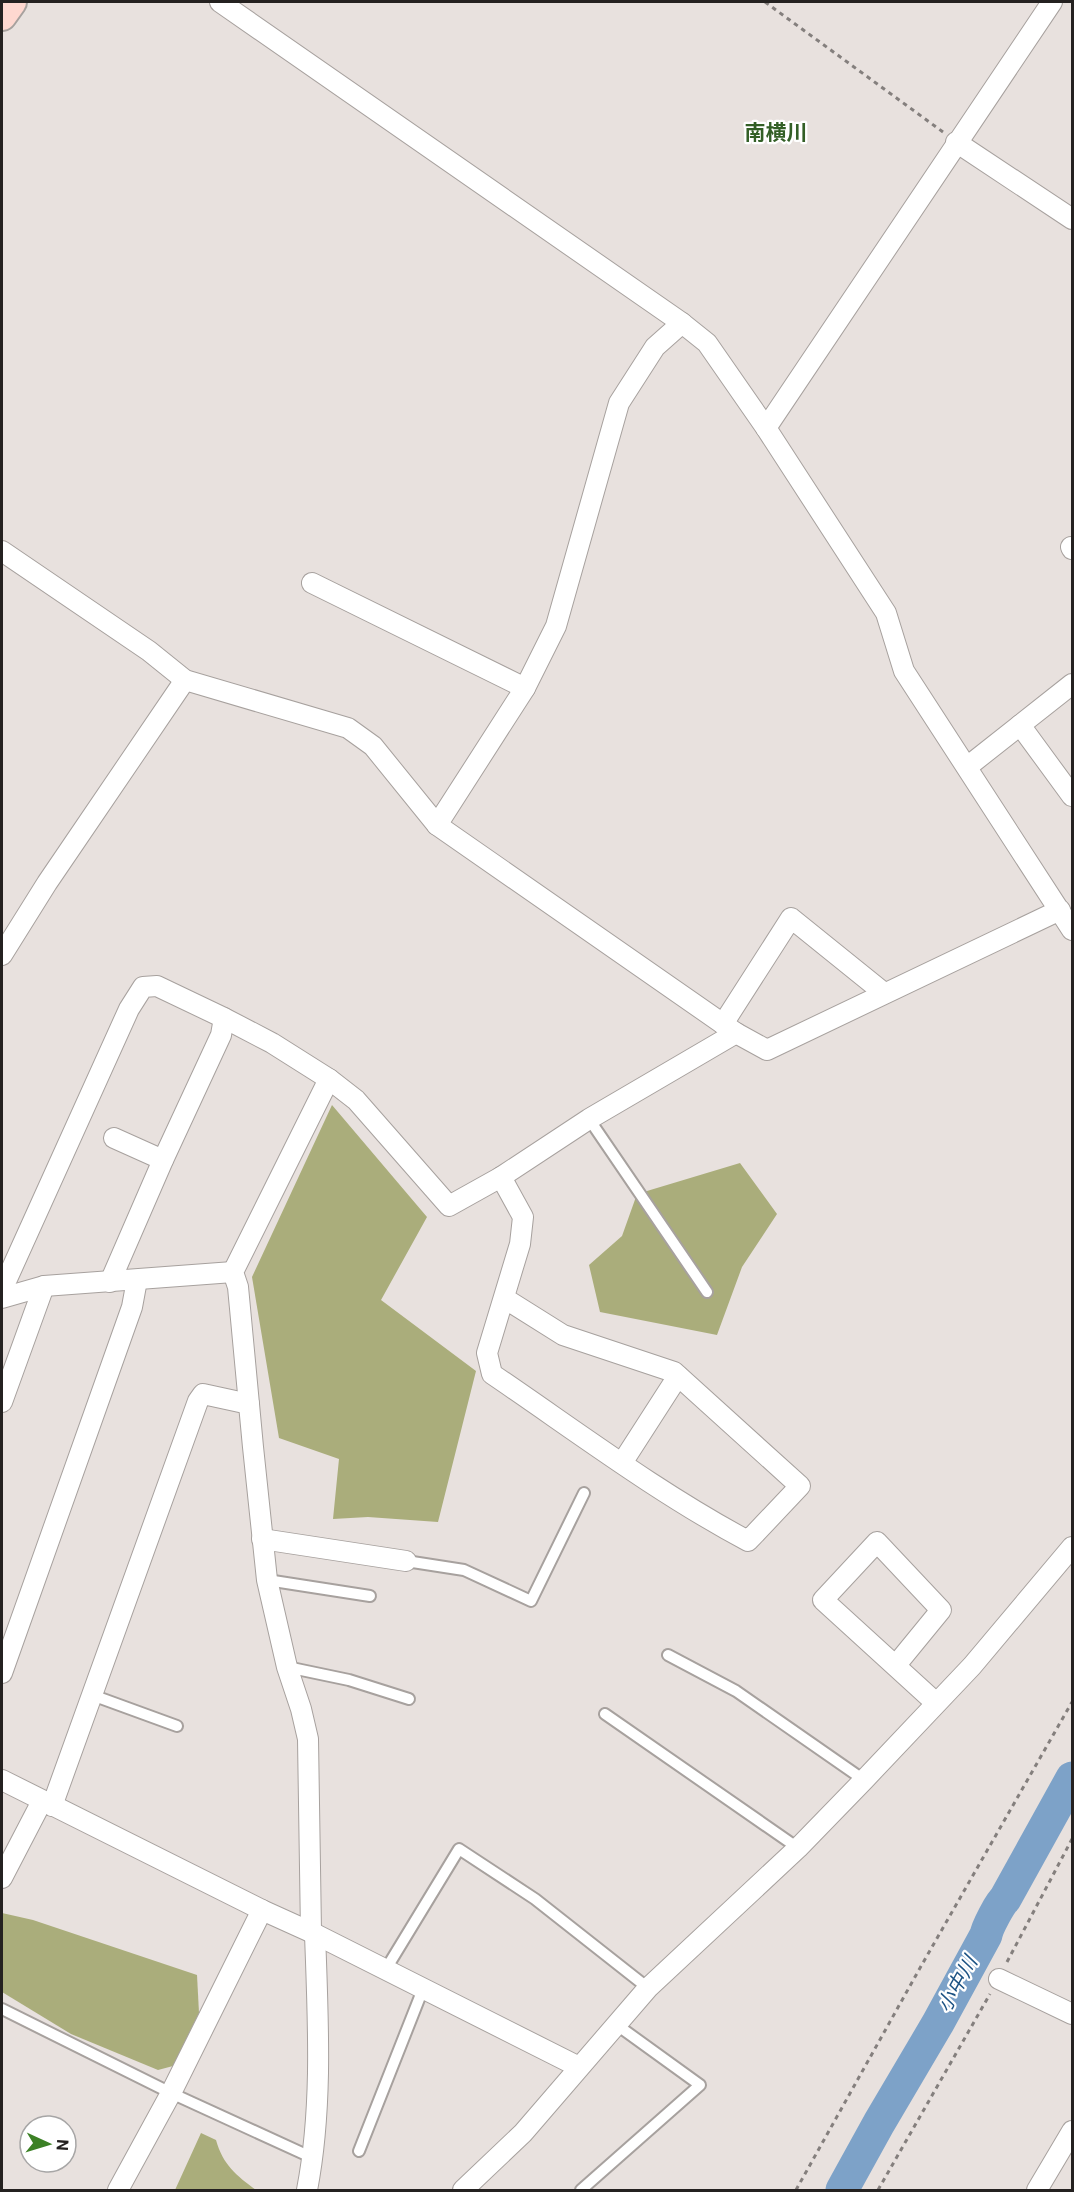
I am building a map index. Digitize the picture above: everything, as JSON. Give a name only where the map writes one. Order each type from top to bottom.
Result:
[{"type":"street","points":[[2,16],[12,2]]},
{"type":"street","points":[[220,2],[682,323],[707,343],[766,428],[886,613],[904,670],[1072,930]]},
{"type":"street","points":[[766,428],[1052,2]]},
{"type":"street","points":[[956,142],[1072,219]]},
{"type":"street","points":[[437,825],[525,687],[556,626],[619,403],[655,347],[682,323]]},
{"type":"street","points":[[2,551],[149,651],[185,680],[348,728],[373,746],[437,825],[729,1028],[767,1050],[1060,910]]},
{"type":"street","points":[[312,584],[525,687]]},
{"type":"street","points":[[2,955],[47,883],[185,680]]},
{"type":"street","points":[[967,767],[1072,684]]},
{"type":"street","points":[[1020,725],[1072,796]]},
{"type":"street","points":[[2,1290],[8,1261],[129,1009],[143,987],[157,986],[224,1018],[272,1043],[329,1079],[356,1100],[449,1206],[501,1177],[729,1028],[791,918],[884,993]]},
{"type":"street","points":[[110,1282],[221,1035],[224,1018]]},
{"type":"street","points":[[307,2190],[313,2158],[317,2000],[308,1739],[287,1667],[267,1580],[238,1287],[233,1272],[329,1079]]},
{"type":"street","points":[[114,1138],[163,1160]]},
{"type":"street","points":[[501,1177],[523,1217],[520,1244],[487,1353],[492,1374],[622,1463],[715,1524],[748,1542],[800,1486],[674,1372],[563,1335],[504,1298]]},
{"type":"street","points":[[2,1298],[44,1286],[233,1272]]},
{"type":"street","points":[[2,1673],[132,1307],[137,1280]]},
{"type":"street","points":[[2,1402],[44,1286]]},
{"type":"street","points":[[622,1463],[678,1376]]},
{"type":"street","points":[[2,1878],[47,1803],[92,1695],[198,1401],[203,1394],[249,1404]]},
{"type":"street","points":[[262,1539],[406,1560]]},
{"type":"street","points":[[896,1665],[941,1610],[877,1542],[823,1600],[936,1703]]},
{"type":"street","points":[[463,2190],[523,2133],[648,1988],[798,1848],[864,1780],[972,1665],[1072,1547]]},
{"type":"street","points":[[2,1780],[579,2067]]},
{"type":"street","points":[[118,2190],[171,2093],[262,1910]]},
{"type":"street","points":[[999,1979],[1072,2014]]},
{"type":"street","points":[[1037,2190],[1072,2131]]},
{"type":"lane","points":[[589,1119],[707,1293]]},
{"type":"lane","points":[[406,1560],[464,1569],[531,1601],[584,1493]]},
{"type":"lane","points":[[267,1580],[370,1596]]},
{"type":"lane","points":[[668,1655],[736,1691],[864,1780]]},
{"type":"lane","points":[[287,1667],[349,1680],[409,1699]]},
{"type":"lane","points":[[92,1695],[177,1726]]},
{"type":"lane","points":[[605,1714],[798,1848]]},
{"type":"lane","points":[[386,1969],[459,1849],[535,1899],[648,1988]]},
{"type":"lane","points":[[359,2151],[423,1989]]},
{"type":"lane","points":[[2,2009],[171,2093],[313,2158]]},
{"type":"lane","points":[[581,2190],[700,2085],[617,2025]]},
{"type":"path","points":[[765,2],[956,142]]},
{"type":"path","points":[[796,2190],[1072,1702]]},
{"type":"path","points":[[878,2190],[999,1979],[1072,1839]]},
{"type":"green space","points":[[332,1105],[427,1217],[381,1300],[476,1371],[438,1522],[368,1517],[333,1519],[339,1459],[279,1438],[252,1277]]},
{"type":"green space","points":[[740,1163],[777,1214],[742,1267],[717,1335],[600,1312],[589,1265],[622,1236],[637,1194]]},
{"type":"green space","points":[[2,1913],[33,1920],[197,1975],[199,2013],[173,2066],[158,2070],[71,2034],[2,1992]]},
{"type":"green space","points":[[201,2133],[216,2140],[222,2156],[231,2169],[256,2190],[175,2190]]},
{"type":"waterway","name":"小中川","points":[[842,2190],[938,2023],[1000,1905],[1072,1778]]},
{"type":"district","name":"南横川","points":[[776,133]]}]
